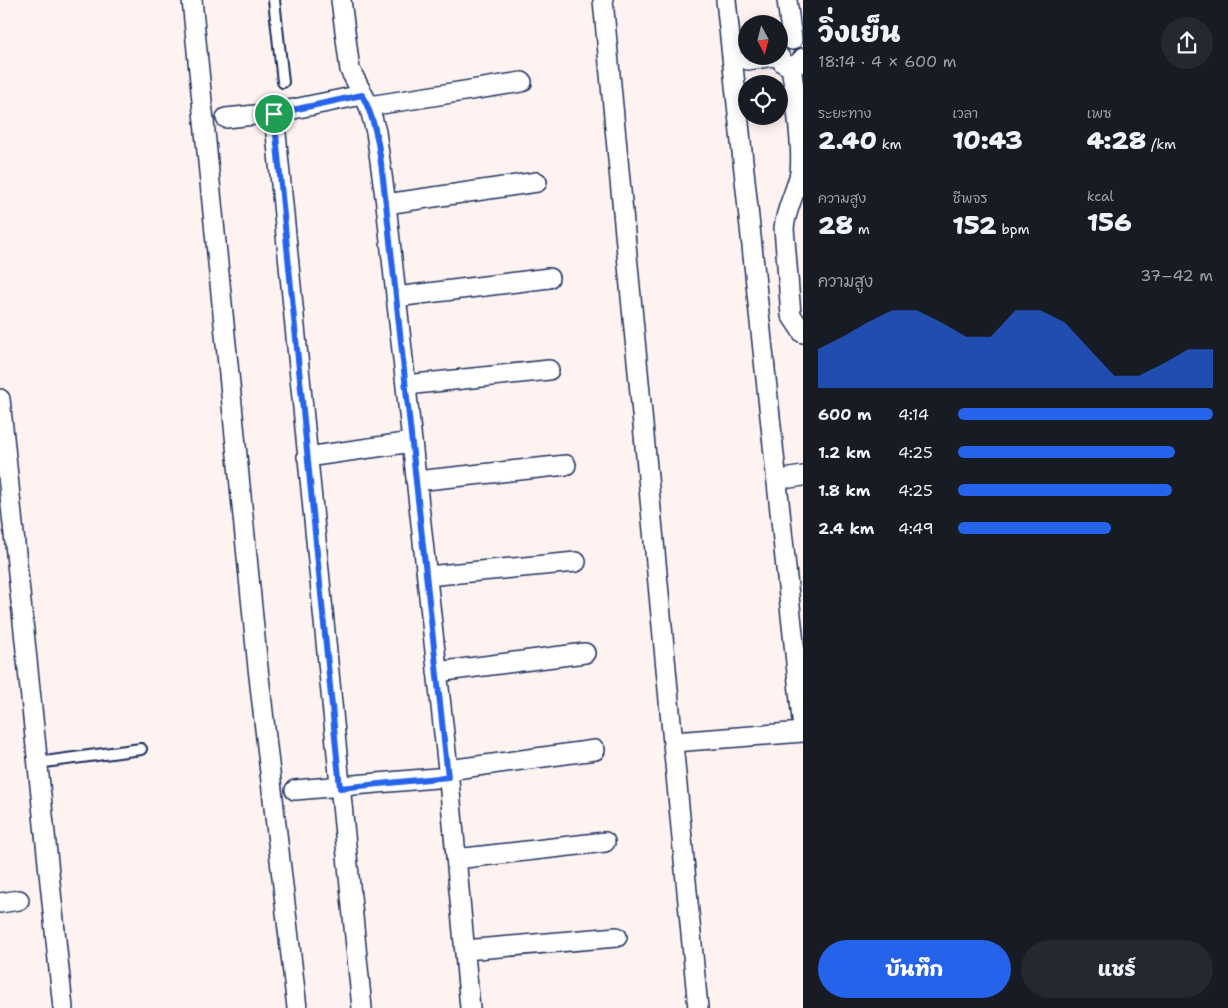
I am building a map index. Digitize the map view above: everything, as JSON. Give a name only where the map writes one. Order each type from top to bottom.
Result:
[{"type":"street","points":[[192,0],[258,668],[297,1008]]},
{"type":"street","points":[[341,0],[350,70],[365,100],[376,132],[386,204],[448,773],[470,1008]]},
{"type":"street","points":[[603,0],[698,1008]]},
{"type":"street","points":[[674,742],[803,730],[726,0]]},
{"type":"street","points":[[787,0],[791,46]]},
{"type":"street","points":[[791,60],[802,154],[800,173],[785,215],[784,228],[792,316],[803,333]]},
{"type":"street","points":[[226,118],[274,114],[365,100],[522,82]]},
{"type":"street","points":[[274,114],[362,1008]]},
{"type":"street","points":[[386,204],[537,182]]},
{"type":"street","points":[[396,297],[549,278]]},
{"type":"street","points":[[406,385],[549,370]]},
{"type":"street","points":[[0,399],[62,1008]]},
{"type":"street","points":[[307,457],[412,442]]},
{"type":"street","points":[[416,482],[566,465]]},
{"type":"street","points":[[426,576],[576,562]]},
{"type":"street","points":[[437,672],[585,652]]},
{"type":"street","points":[[295,790],[340,788],[595,750]]},
{"type":"street","points":[[456,859],[605,842]]},
{"type":"street","points":[[0,903],[19,900]]},
{"type":"street","points":[[465,950],[617,936]]},
{"type":"lane","points":[[274,0],[283,82]]},
{"type":"lane","points":[[37,763],[141,749]]},
{"type":"route","points":[[362,95],[369,106],[376,132],[386,204],[448,777],[340,788],[320,572],[294,335],[274,114],[362,95]]}]
